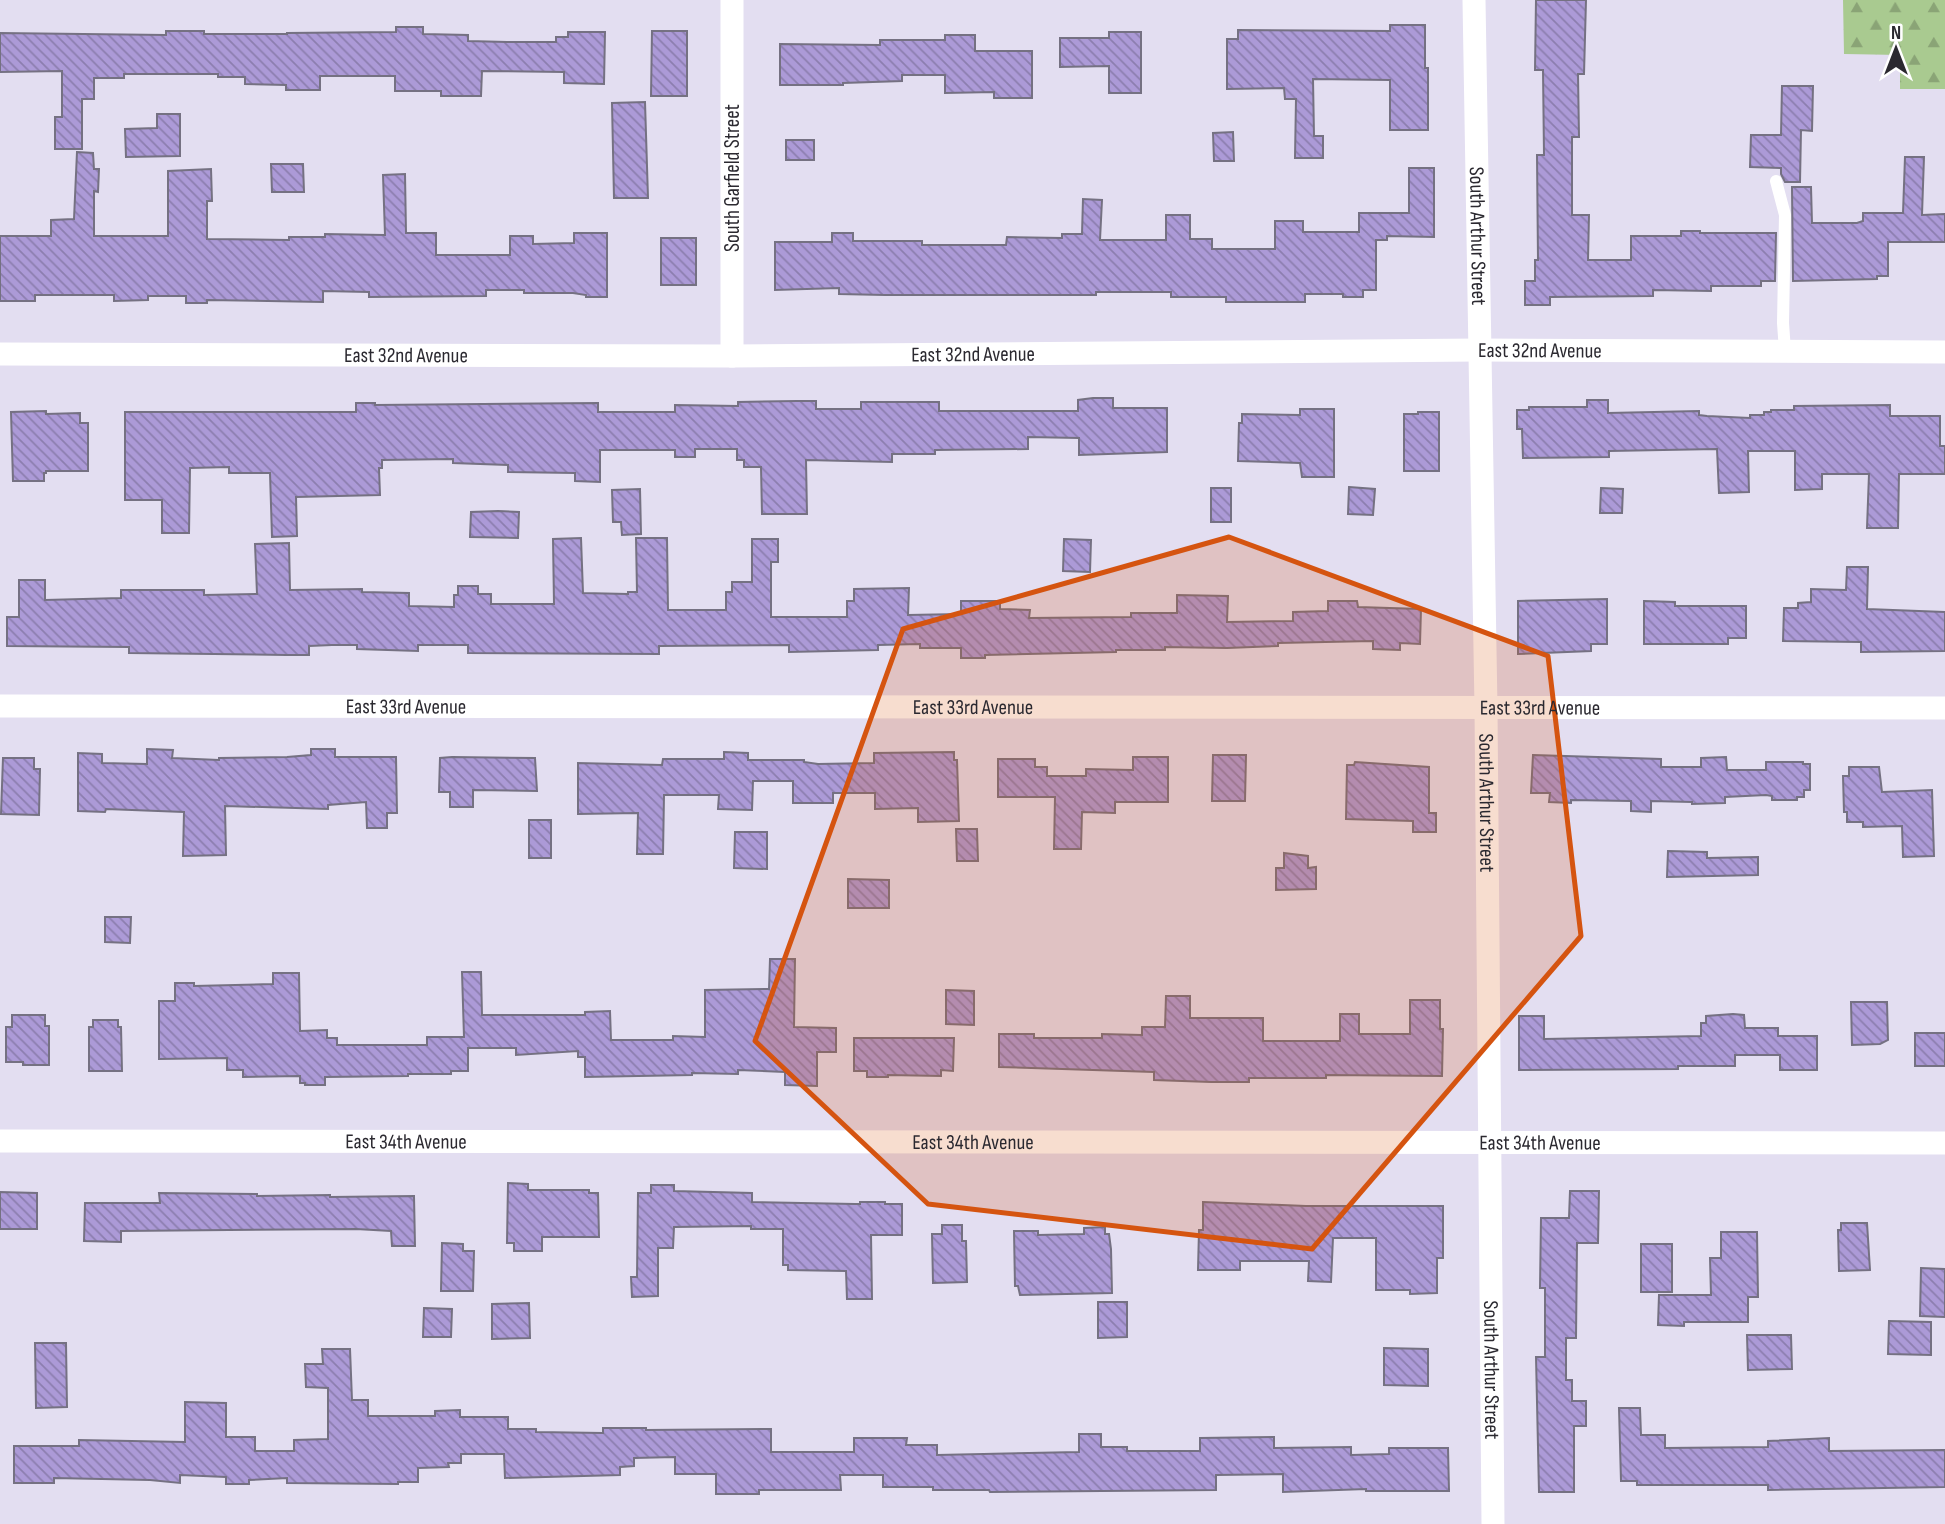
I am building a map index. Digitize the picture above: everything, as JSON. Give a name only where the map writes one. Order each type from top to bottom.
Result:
[{"type":"street","name":"South Garfield Street","points":[[732,0],[732,356]]},
{"type":"street","name":"South Arthur Street","points":[[1474,0],[1486,708],[1493,1524]]},
{"type":"street","name":"East 32nd Avenue","points":[[0,354],[732,356],[1479,350],[1945,352]]},
{"type":"street","name":"East 33rd Avenue","points":[[0,706],[1945,708]]},
{"type":"street","name":"East 34th Avenue","points":[[0,1141],[1945,1143]]},
{"type":"lane","points":[[1776,181],[1785,215],[1785,351]]},
{"type":"highlighted area","points":[[1229,537],[1548,656],[1581,936],[1312,1249],[928,1204],[755,1041],[903,629]]},
{"type":"green space","points":[[1843,0],[1945,0],[1945,89],[1900,89],[1900,55],[1844,54]]},
{"type":"building","points":[[1536,0],[1586,0],[1584,74],[1578,74],[1579,137],[1572,137],[1572,215],[1589,215],[1588,260],[1631,260],[1631,236],[1681,236],[1681,231],[1776,233],[1775,281],[1761,281],[1761,286],[1711,286],[1711,291],[1653,290],[1653,296],[1550,297],[1550,305],[1525,305],[1525,281],[1535,281],[1535,260],[1538,260],[1537,155],[1544,155],[1543,70],[1535,70]]},
{"type":"building","points":[[1390,25],[1425,25],[1428,130],[1390,130],[1390,80],[1313,79],[1314,136],[1323,136],[1323,158],[1295,158],[1296,99],[1285,99],[1284,88],[1227,89],[1227,39],[1238,39],[1238,30],[1390,31]]},
{"type":"building","points":[[396,27],[423,27],[423,34],[468,35],[468,41],[507,42],[556,42],[556,37],[568,37],[568,32],[605,32],[604,84],[564,83],[564,72],[482,71],[481,96],[441,96],[441,91],[395,91],[395,76],[320,76],[320,90],[286,90],[286,85],[245,84],[245,77],[218,77],[218,74],[124,74],[124,78],[94,78],[94,99],[82,99],[82,149],[55,149],[55,117],[62,117],[62,71],[0,72],[0,33],[166,35],[166,31],[204,31],[204,34],[287,34],[396,32]]},
{"type":"building","points":[[652,31],[687,31],[687,96],[651,96]]},
{"type":"building","points":[[1109,32],[1141,32],[1141,93],[1109,93],[1109,66],[1060,67],[1060,38],[1109,38]]},
{"type":"building","points":[[945,35],[975,35],[975,51],[1032,51],[1032,98],[994,98],[994,92],[945,93],[945,75],[902,75],[902,81],[843,85],[780,85],[780,44],[880,45],[880,40],[945,40]]},
{"type":"building","points":[[1782,86],[1813,86],[1812,131],[1801,130],[1800,182],[1785,182],[1781,168],[1750,167],[1751,135],[1781,135]]},
{"type":"building","points":[[645,102],[648,198],[614,198],[612,103]]},
{"type":"building","points":[[157,114],[180,114],[180,156],[126,157],[125,129],[157,128]]},
{"type":"building","points":[[1233,132],[1234,161],[1214,161],[1213,133]]},
{"type":"building","points":[[786,140],[814,140],[814,160],[786,160]]},
{"type":"building","points":[[77,152],[93,153],[94,169],[99,169],[98,192],[94,191],[94,236],[168,236],[168,171],[211,169],[212,201],[207,201],[207,239],[289,240],[289,237],[325,237],[325,234],[385,235],[383,175],[405,174],[406,233],[436,233],[436,255],[510,255],[510,236],[533,236],[533,244],[574,243],[574,233],[607,233],[607,297],[586,297],[573,293],[524,293],[524,290],[486,290],[486,296],[369,297],[369,292],[323,291],[323,302],[207,300],[207,303],[186,303],[186,296],[148,296],[148,300],[114,301],[114,295],[35,295],[35,301],[0,301],[0,236],[51,236],[51,220],[74,219]]},
{"type":"building","points":[[1905,157],[1924,157],[1922,215],[1945,214],[1945,242],[1888,242],[1888,276],[1877,276],[1877,279],[1793,281],[1792,187],[1811,187],[1812,223],[1857,223],[1863,221],[1863,213],[1903,213]]},
{"type":"building","points":[[271,164],[303,164],[304,192],[272,192]]},
{"type":"building","points":[[1409,168],[1434,168],[1434,237],[1387,236],[1387,240],[1376,240],[1376,290],[1363,290],[1363,297],[1305,294],[1305,302],[1226,302],[1226,297],[1171,297],[1171,292],[1096,292],[1096,295],[885,295],[839,294],[839,288],[775,290],[775,242],[832,242],[832,233],[853,233],[853,241],[922,241],[922,245],[1006,245],[1007,237],[1062,238],[1062,234],[1082,234],[1083,199],[1102,200],[1100,240],[1166,240],[1166,215],[1190,215],[1190,239],[1212,239],[1212,249],[1275,249],[1275,221],[1303,221],[1303,232],[1359,232],[1359,213],[1409,213]]},
{"type":"building","points":[[661,238],[696,238],[696,285],[661,285]]},
{"type":"building","points":[[1113,398],[1113,408],[1167,408],[1167,452],[1079,455],[1079,438],[1028,437],[1028,449],[935,450],[935,454],[892,454],[892,462],[806,460],[807,514],[762,514],[761,467],[744,467],[744,460],[737,460],[737,449],[695,449],[695,457],[675,457],[675,450],[600,450],[600,482],[575,481],[575,473],[508,472],[508,465],[453,463],[453,459],[382,460],[382,468],[379,468],[380,495],[296,497],[297,536],[272,537],[270,473],[229,473],[229,467],[190,468],[189,533],[162,533],[162,500],[125,500],[125,412],[356,412],[356,403],[598,403],[598,412],[675,412],[675,405],[738,406],[738,402],[797,401],[816,401],[816,409],[861,409],[861,402],[939,402],[939,411],[1078,411],[1078,400]]},
{"type":"building","points":[[1587,400],[1608,400],[1608,413],[1699,411],[1699,415],[1750,418],[1750,415],[1764,415],[1764,412],[1771,410],[1794,410],[1794,406],[1890,405],[1890,416],[1940,416],[1940,446],[1945,446],[1945,474],[1899,474],[1898,528],[1867,528],[1869,474],[1822,474],[1822,489],[1795,490],[1795,451],[1748,451],[1749,492],[1719,493],[1717,449],[1609,451],[1609,457],[1523,458],[1522,429],[1517,429],[1517,410],[1529,410],[1529,407],[1587,407]]},
{"type":"building","points":[[1300,409],[1334,409],[1334,477],[1302,477],[1300,463],[1238,461],[1239,423],[1242,423],[1242,414],[1300,415]]},
{"type":"building","points":[[46,411],[46,414],[80,413],[80,423],[88,423],[88,471],[46,471],[44,481],[13,481],[11,412]]},
{"type":"building","points":[[1439,412],[1439,471],[1404,471],[1404,414]]},
{"type":"building","points":[[1349,487],[1375,489],[1373,515],[1348,514]]},
{"type":"building","points":[[1211,488],[1231,488],[1231,522],[1211,522]]},
{"type":"building","points":[[1601,488],[1623,489],[1622,513],[1600,513]]},
{"type":"building","points":[[640,489],[641,534],[622,535],[621,522],[613,522],[612,490]]},
{"type":"building","points":[[471,512],[519,512],[518,538],[470,537]]},
{"type":"building","points":[[581,538],[583,593],[628,594],[637,592],[636,538],[667,538],[668,610],[726,610],[726,592],[732,592],[732,582],[752,582],[752,539],[778,539],[778,562],[771,562],[771,617],[847,617],[847,601],[854,601],[854,589],[909,588],[908,615],[961,614],[961,601],[1000,601],[1000,609],[1030,610],[1029,618],[1131,617],[1131,613],[1177,613],[1177,595],[1228,596],[1227,622],[1293,621],[1293,612],[1328,611],[1328,601],[1357,601],[1358,607],[1421,609],[1420,644],[1400,643],[1400,650],[1373,649],[1373,641],[1278,643],[1278,646],[1165,647],[1165,650],[985,655],[985,658],[961,658],[961,648],[920,648],[920,644],[878,645],[878,650],[789,652],[789,645],[659,646],[659,654],[468,653],[468,645],[418,645],[418,651],[357,649],[357,645],[332,645],[309,646],[309,655],[129,653],[129,647],[7,646],[7,617],[19,617],[19,580],[45,580],[45,600],[121,598],[121,590],[204,590],[204,595],[257,594],[255,544],[289,543],[290,590],[362,589],[362,592],[409,593],[409,606],[454,607],[454,595],[458,595],[458,586],[478,586],[478,594],[491,594],[491,604],[554,604],[553,539]]},
{"type":"building","points":[[1064,539],[1091,540],[1090,572],[1063,571]]},
{"type":"building","points":[[1847,567],[1868,567],[1867,609],[1945,612],[1945,651],[1861,652],[1861,642],[1783,641],[1784,608],[1798,608],[1798,603],[1811,602],[1811,589],[1846,590]]},
{"type":"building","points":[[1607,599],[1607,644],[1591,644],[1591,651],[1518,654],[1518,601]]},
{"type":"building","points":[[1644,601],[1675,602],[1675,606],[1746,606],[1746,638],[1728,638],[1728,644],[1644,644]]},
{"type":"building","points":[[147,749],[173,750],[172,758],[219,760],[311,755],[311,749],[335,749],[335,757],[396,757],[397,813],[387,813],[387,828],[367,828],[366,802],[328,805],[328,809],[225,806],[226,855],[183,856],[184,812],[106,809],[105,812],[78,811],[78,753],[102,754],[102,763],[147,764]]},
{"type":"building","points":[[724,752],[748,753],[748,760],[804,760],[818,764],[874,763],[874,753],[954,752],[954,760],[957,760],[959,821],[918,822],[918,808],[875,809],[875,793],[833,793],[833,803],[793,803],[793,781],[753,781],[752,810],[718,809],[719,795],[664,795],[663,854],[637,854],[638,813],[578,814],[578,763],[662,765],[663,759],[724,759]]},
{"type":"building","points":[[1213,755],[1246,755],[1245,801],[1212,801]]},
{"type":"building","points":[[1533,755],[1661,759],[1661,767],[1701,767],[1701,758],[1726,757],[1727,770],[1766,770],[1766,762],[1803,762],[1810,764],[1810,790],[1804,790],[1804,797],[1797,797],[1797,800],[1772,800],[1772,796],[1766,795],[1725,797],[1725,803],[1651,801],[1651,812],[1631,811],[1631,801],[1549,802],[1550,793],[1531,793]]},
{"type":"building","points":[[1133,757],[1168,757],[1168,802],[1115,802],[1115,813],[1082,812],[1081,849],[1054,849],[1055,797],[998,797],[998,759],[1035,759],[1035,767],[1047,767],[1047,776],[1086,776],[1086,769],[1133,770]]},
{"type":"building","points":[[3,758],[34,758],[34,769],[40,769],[39,815],[1,814]]},
{"type":"building","points":[[440,758],[535,758],[537,791],[473,790],[473,807],[450,807],[450,792],[439,792]]},
{"type":"building","points":[[1355,762],[1429,767],[1429,813],[1436,813],[1436,832],[1413,832],[1413,821],[1346,819],[1347,765],[1354,765]]},
{"type":"building","points":[[1849,767],[1879,767],[1882,792],[1932,790],[1934,856],[1903,857],[1902,826],[1863,827],[1863,822],[1847,822],[1847,812],[1844,812],[1843,776],[1849,776]]},
{"type":"building","points":[[529,820],[551,820],[551,858],[529,858]]},
{"type":"building","points":[[956,829],[977,829],[978,861],[957,861]]},
{"type":"building","points":[[735,832],[767,832],[767,869],[734,868]]},
{"type":"building","points":[[1668,851],[1707,852],[1707,858],[1758,857],[1758,875],[1667,877]]},
{"type":"building","points":[[1284,853],[1308,856],[1308,868],[1316,867],[1316,889],[1276,890],[1276,868],[1284,868]]},
{"type":"building","points":[[848,879],[889,880],[889,908],[848,908]]},
{"type":"building","points":[[105,917],[131,917],[130,943],[105,942]]},
{"type":"building","points":[[770,959],[795,959],[794,1027],[836,1028],[836,1052],[817,1052],[817,1086],[785,1085],[785,1072],[738,1070],[738,1074],[585,1077],[585,1057],[578,1057],[578,1051],[516,1055],[516,1048],[468,1048],[468,1071],[408,1076],[325,1077],[325,1085],[305,1085],[300,1083],[300,1076],[243,1077],[243,1070],[227,1070],[227,1058],[159,1059],[159,1001],[175,1001],[175,983],[194,983],[194,986],[273,984],[273,973],[299,973],[300,1031],[327,1030],[327,1038],[337,1038],[337,1045],[427,1045],[427,1037],[464,1037],[462,972],[481,972],[482,1015],[585,1015],[585,1012],[610,1011],[611,1040],[673,1040],[673,1036],[705,1037],[705,990],[769,989]]},
{"type":"building","points":[[946,990],[974,991],[974,1025],[946,1024]]},
{"type":"building","points":[[1166,996],[1190,996],[1190,1018],[1263,1018],[1263,1041],[1340,1041],[1340,1014],[1359,1014],[1359,1034],[1410,1034],[1410,1000],[1440,1000],[1440,1029],[1443,1029],[1442,1076],[1326,1075],[1326,1078],[1249,1078],[1249,1082],[1211,1082],[1154,1080],[1154,1072],[999,1067],[999,1034],[1034,1034],[1034,1038],[1102,1038],[1102,1034],[1142,1035],[1142,1027],[1165,1027]]},
{"type":"building","points":[[1851,1002],[1887,1002],[1888,1040],[1880,1044],[1852,1045]]},
{"type":"building","points":[[12,1015],[45,1015],[45,1026],[49,1026],[49,1065],[6,1062],[6,1027],[12,1027]]},
{"type":"building","points":[[1744,1015],[1745,1028],[1778,1028],[1778,1036],[1817,1036],[1817,1070],[1780,1070],[1780,1055],[1735,1055],[1735,1066],[1519,1070],[1519,1016],[1544,1016],[1544,1039],[1701,1036],[1701,1023],[1706,1023],[1706,1016]]},
{"type":"building","points":[[93,1020],[118,1020],[118,1027],[121,1027],[122,1071],[89,1071],[89,1027],[93,1027]]},
{"type":"building","points":[[1915,1033],[1945,1033],[1945,1066],[1915,1066]]},
{"type":"building","points":[[854,1038],[954,1038],[953,1071],[941,1070],[941,1076],[867,1077],[867,1071],[854,1071]]},
{"type":"building","points":[[508,1183],[528,1184],[528,1190],[589,1190],[589,1193],[598,1193],[599,1237],[542,1237],[542,1251],[514,1251],[514,1243],[507,1243]]},
{"type":"building","points":[[651,1185],[674,1185],[674,1191],[752,1193],[752,1202],[902,1204],[902,1235],[871,1235],[872,1299],[847,1299],[846,1271],[788,1270],[788,1265],[783,1265],[783,1229],[751,1229],[751,1226],[674,1227],[673,1248],[658,1248],[658,1296],[632,1297],[631,1277],[637,1277],[638,1193],[651,1193]]},
{"type":"building","points":[[1570,1191],[1599,1191],[1598,1243],[1577,1243],[1576,1338],[1566,1338],[1566,1380],[1572,1380],[1572,1401],[1586,1401],[1586,1426],[1574,1426],[1574,1492],[1539,1492],[1536,1357],[1545,1357],[1545,1288],[1540,1288],[1541,1218],[1569,1218]]},
{"type":"building","points":[[0,1192],[37,1193],[37,1229],[0,1229]]},
{"type":"building","points":[[159,1193],[414,1196],[415,1246],[392,1246],[391,1231],[356,1229],[121,1231],[121,1242],[84,1241],[85,1203],[160,1203]]},
{"type":"building","points":[[1203,1202],[1306,1206],[1443,1206],[1443,1258],[1437,1258],[1437,1293],[1410,1294],[1410,1290],[1376,1290],[1376,1238],[1333,1238],[1331,1282],[1308,1281],[1309,1261],[1240,1261],[1240,1270],[1198,1270]]},
{"type":"building","points":[[1841,1223],[1867,1223],[1870,1270],[1839,1271],[1838,1230],[1841,1230]]},
{"type":"building","points":[[942,1225],[962,1225],[962,1241],[966,1241],[967,1282],[933,1283],[932,1234],[942,1234]]},
{"type":"building","points":[[1105,1227],[1111,1249],[1112,1293],[1020,1295],[1018,1286],[1015,1286],[1014,1231],[1038,1231],[1038,1235],[1084,1234],[1084,1228]]},
{"type":"building","points":[[1721,1232],[1757,1232],[1758,1297],[1748,1297],[1748,1322],[1684,1322],[1684,1326],[1658,1325],[1659,1295],[1711,1295],[1710,1258],[1721,1258]]},
{"type":"building","points":[[442,1243],[463,1244],[463,1251],[474,1251],[473,1291],[441,1291]]},
{"type":"building","points":[[1641,1244],[1672,1244],[1672,1292],[1641,1292]]},
{"type":"building","points":[[1921,1268],[1945,1269],[1945,1317],[1920,1316]]},
{"type":"building","points":[[1098,1302],[1127,1302],[1127,1337],[1098,1338]]},
{"type":"building","points":[[529,1303],[530,1338],[492,1339],[492,1304]]},
{"type":"building","points":[[424,1308],[452,1309],[451,1337],[423,1337]]},
{"type":"building","points":[[1889,1321],[1931,1322],[1931,1355],[1888,1354]]},
{"type":"building","points":[[1747,1335],[1791,1335],[1792,1369],[1748,1370]]},
{"type":"building","points":[[35,1343],[66,1343],[67,1407],[36,1408]]},
{"type":"building","points":[[1384,1348],[1428,1349],[1428,1386],[1384,1385]]},
{"type":"building","points":[[322,1349],[350,1349],[352,1400],[368,1400],[368,1416],[435,1416],[435,1411],[460,1410],[460,1417],[508,1417],[508,1429],[536,1429],[536,1432],[603,1433],[603,1428],[771,1429],[771,1452],[854,1452],[854,1438],[907,1438],[906,1445],[937,1445],[937,1455],[1079,1452],[1079,1434],[1101,1434],[1101,1447],[1127,1447],[1127,1451],[1200,1451],[1200,1438],[1274,1437],[1274,1448],[1351,1447],[1351,1455],[1389,1454],[1389,1448],[1448,1448],[1449,1491],[1366,1489],[1283,1492],[1283,1474],[1216,1475],[1216,1490],[990,1492],[933,1490],[933,1487],[883,1487],[883,1475],[840,1475],[841,1490],[759,1490],[759,1494],[716,1494],[716,1474],[675,1474],[675,1457],[634,1458],[634,1466],[620,1467],[620,1475],[505,1478],[504,1454],[461,1454],[461,1463],[448,1463],[449,1467],[418,1468],[418,1482],[398,1484],[287,1483],[287,1478],[249,1480],[249,1484],[226,1484],[226,1477],[180,1475],[180,1483],[54,1478],[54,1483],[14,1483],[14,1446],[79,1446],[79,1440],[185,1442],[185,1402],[226,1403],[226,1437],[255,1437],[255,1451],[294,1451],[294,1440],[328,1439],[328,1388],[306,1387],[305,1364],[323,1364]]},
{"type":"building","points":[[1619,1408],[1640,1408],[1641,1435],[1665,1435],[1665,1448],[1768,1447],[1768,1441],[1829,1438],[1829,1451],[1945,1450],[1945,1487],[1768,1490],[1768,1485],[1637,1485],[1637,1481],[1621,1481]]}]
